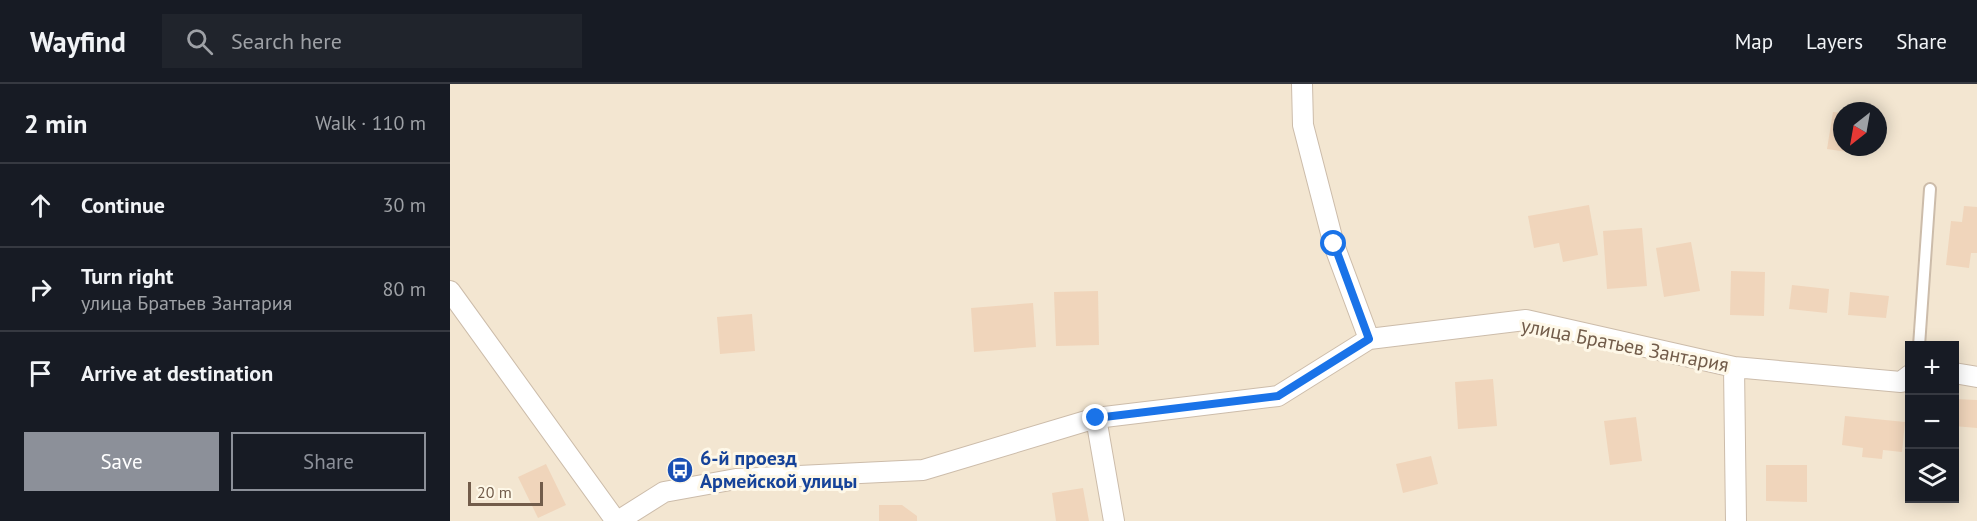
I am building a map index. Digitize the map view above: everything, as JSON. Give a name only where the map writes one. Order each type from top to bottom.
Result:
[{"type":"street","points":[[1302,84],[1303,125],[1334,244],[1369,339]]},
{"type":"street","points":[[450,291],[617,521]]},
{"type":"street","name":"улица Братьев Зантария","points":[[617,521],[638,515],[664,492],[736,479],[923,470],[1096,418],[1278,396],[1369,339],[1526,320],[1734,368],[1900,382],[1905,378]]},
{"type":"street","points":[[1734,368],[1736,521]]},
{"type":"street","points":[[1959,374],[1977,377]]},
{"type":"street","points":[[1096,418],[1114,521]]},
{"type":"lane","points":[[1919,341],[1930,189]]},
{"type":"shaded area","points":[[450,84],[1977,84],[1977,521],[450,521]]},
{"type":"building","points":[[1833,112],[1833,150],[1827,149]]},
{"type":"building","points":[[1589,205],[1598,255],[1563,262],[1559,243],[1534,248],[1528,216]]},
{"type":"building","points":[[1964,206],[1977,207],[1977,253],[1971,253],[1969,268],[1946,265],[1951,221],[1962,222]]},
{"type":"building","points":[[1642,228],[1647,286],[1607,289],[1603,231]]},
{"type":"building","points":[[1691,242],[1700,291],[1664,297],[1656,248]]},
{"type":"building","points":[[1731,271],[1765,272],[1764,316],[1730,315]]},
{"type":"building","points":[[1792,285],[1829,289],[1827,313],[1789,309]]},
{"type":"building","points":[[1098,291],[1099,345],[1056,346],[1054,292]]},
{"type":"building","points":[[1850,292],[1889,296],[1886,318],[1848,315]]},
{"type":"building","points":[[1033,303],[1036,347],[974,352],[971,308]]},
{"type":"building","points":[[752,314],[755,351],[720,354],[717,317]]},
{"type":"building","points":[[1493,379],[1497,426],[1458,429],[1455,382]]},
{"type":"building","points":[[1959,399],[1977,400],[1977,428],[1959,426]]},
{"type":"building","points":[[1845,416],[1905,422],[1902,452],[1883,450],[1882,459],[1862,457],[1863,448],[1842,445]]},
{"type":"building","points":[[1636,417],[1642,461],[1610,465],[1604,421]]},
{"type":"building","points":[[1431,456],[1438,484],[1403,493],[1396,464]]},
{"type":"building","points":[[546,464],[566,505],[538,518],[518,477]]},
{"type":"building","points":[[1766,465],[1807,465],[1807,502],[1766,501]]},
{"type":"building","points":[[1083,488],[1089,521],[1056,521],[1052,493]]},
{"type":"building","points":[[879,505],[902,505],[917,516],[917,521],[879,521]]},
{"type":"place","name":"6-й проезд Армейской улицы","points":[[680,470]]},
{"type":"route","points":[[1096,418],[1278,396],[1369,339],[1334,244]]}]
